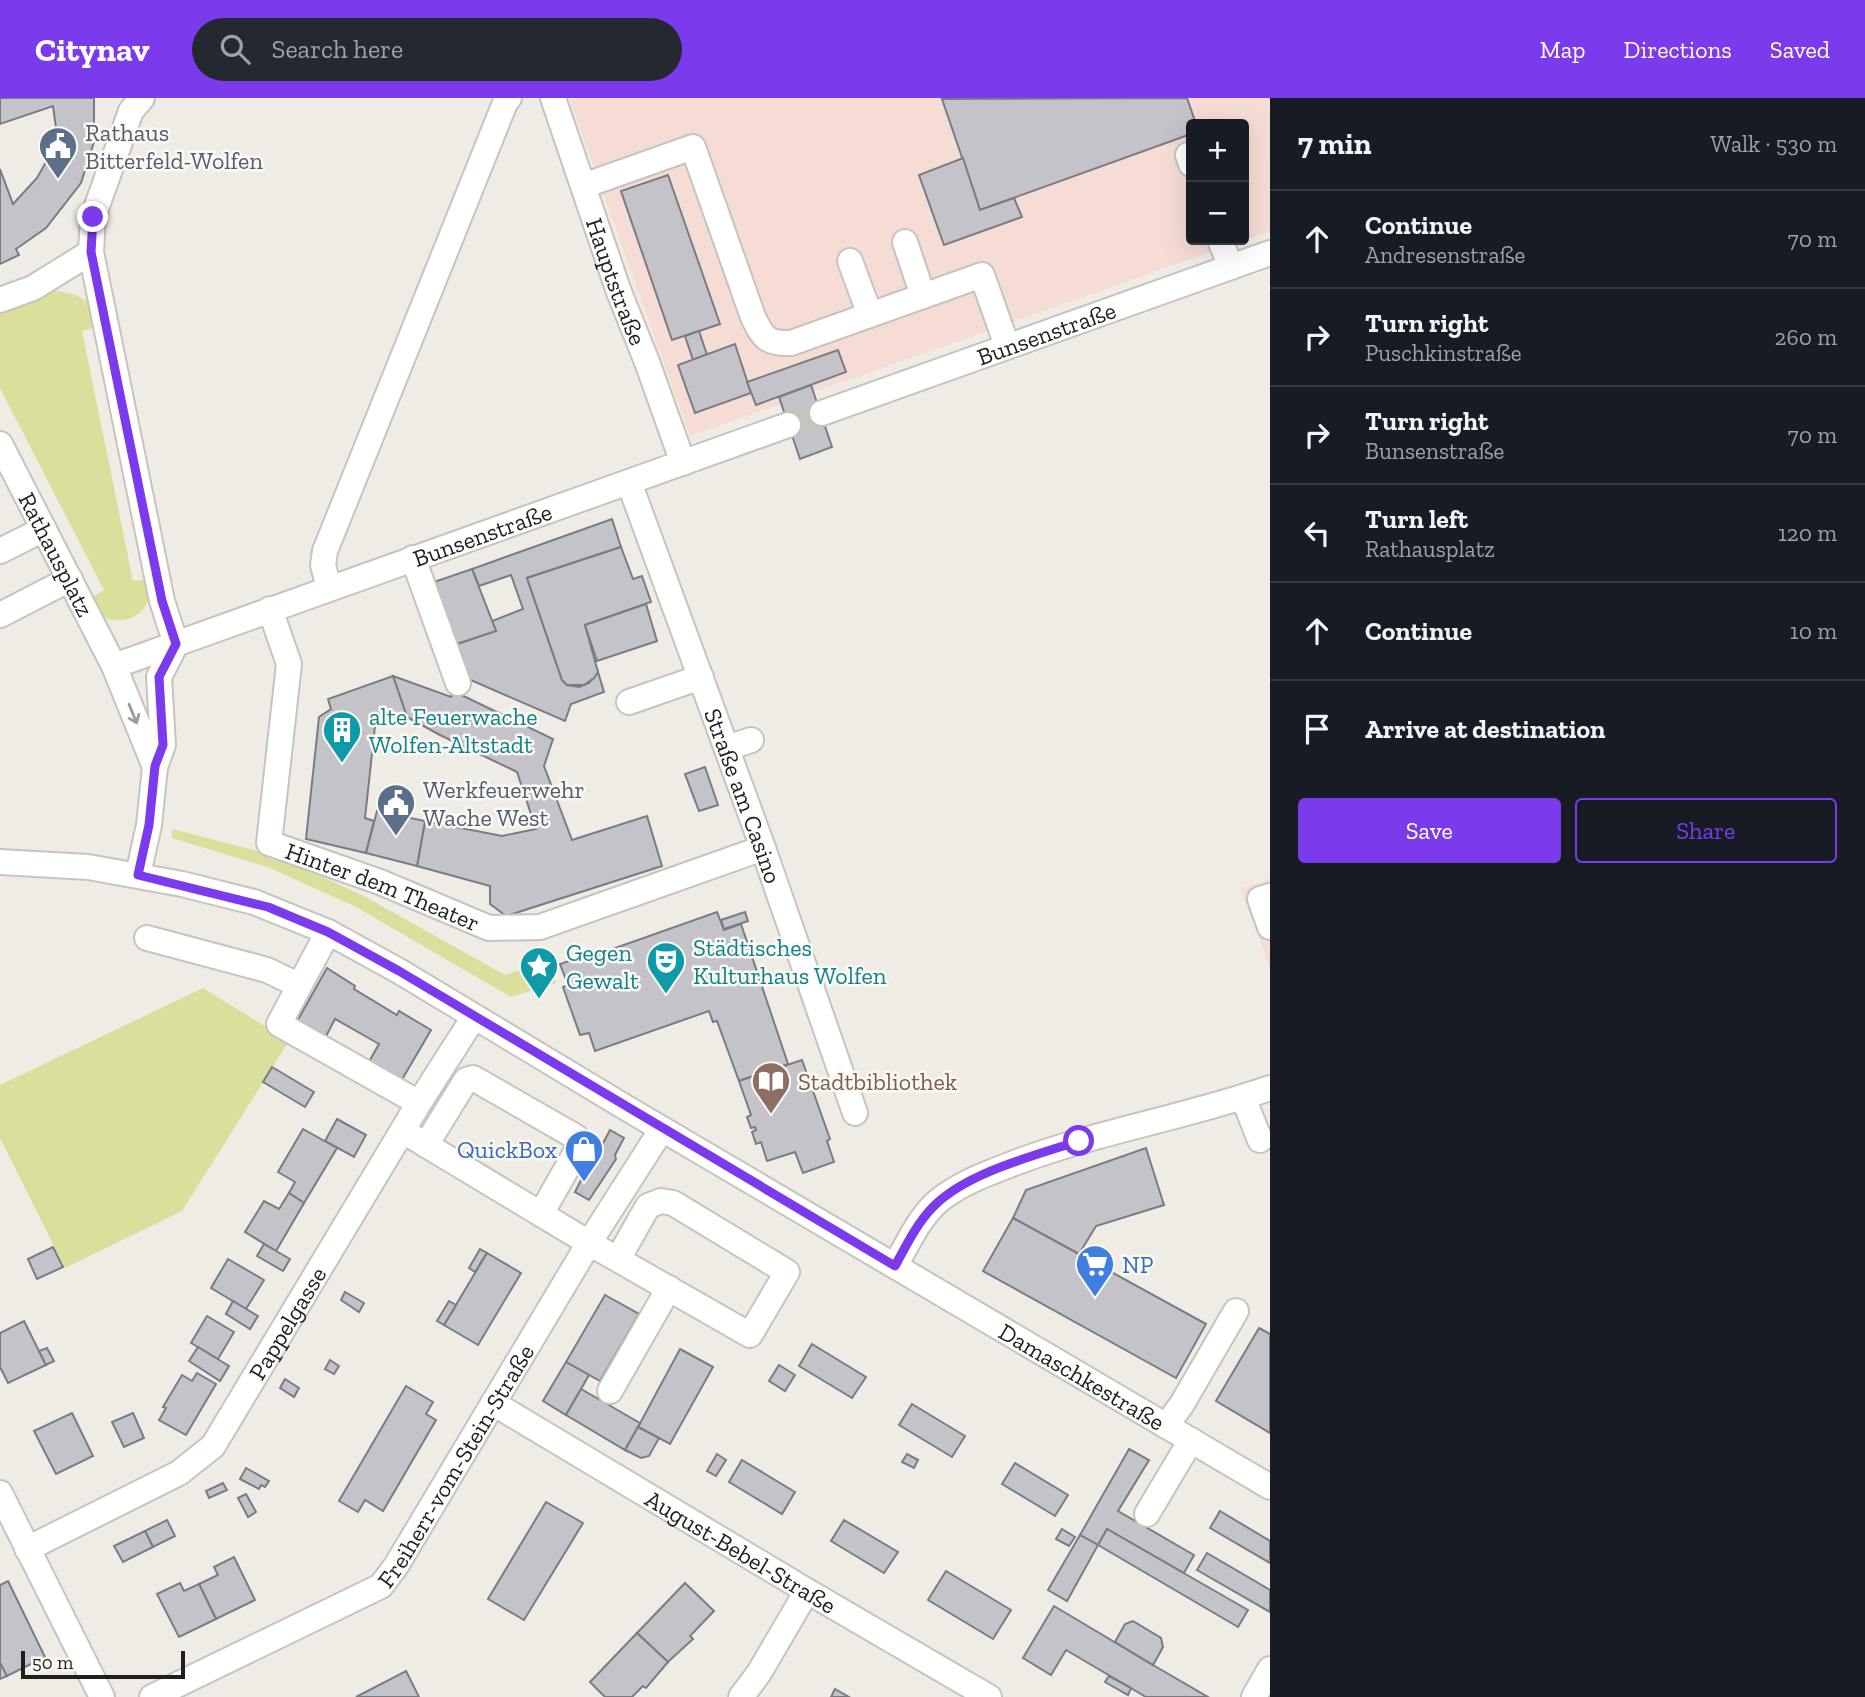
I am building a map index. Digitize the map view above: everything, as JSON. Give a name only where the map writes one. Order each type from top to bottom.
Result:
[{"type":"street","points":[[138,875],[149,825],[155,766],[163,745],[159,677],[176,644],[162,601],[91,252],[93,217],[131,111],[142,98]]},
{"type":"street","points":[[329,588],[323,565],[325,551],[509,98]]},
{"type":"street","name":"Hauptstraße","points":[[553,98],[619,292],[648,362],[683,463]]},
{"type":"street","points":[[583,186],[693,147],[753,317],[762,334],[774,344],[791,344],[982,275],[1007,346]]},
{"type":"street","points":[[905,242],[923,296]]},
{"type":"street","points":[[1222,245],[1231,267]]},
{"type":"street","points":[[0,300],[33,288],[91,252]]},
{"type":"street","name":"Bunsenstraße","points":[[822,413],[1270,253]]},
{"type":"street","points":[[850,261],[870,315]]},
{"type":"street","name":"Bunsenstraße","points":[[114,666],[788,425]]},
{"type":"street","name":"Rathausplatz","points":[[0,444],[8,479],[44,529],[114,666]]},
{"type":"street","name":"Straße am Casino","points":[[629,482],[763,848],[855,1113]]},
{"type":"street","points":[[0,551],[44,529]]},
{"type":"street","points":[[413,558],[458,683]]},
{"type":"street","points":[[0,615],[70,579]]},
{"type":"street","name":"Hinter dem Theater","points":[[270,610],[289,664],[269,843],[380,882],[489,928],[540,927],[763,848]]},
{"type":"street","points":[[114,666],[155,766]]},
{"type":"street","points":[[629,702],[701,677]]},
{"type":"street","points":[[727,748],[751,740]]},
{"type":"street","name":"Damaschkestraße","points":[[0,862],[77,866],[138,875],[254,902],[328,932],[1270,1488]]},
{"type":"street","points":[[1270,896],[1259,899],[1270,927]]},
{"type":"street","points":[[328,932],[279,1024],[419,1103]]},
{"type":"street","points":[[147,938],[267,970],[298,985]]},
{"type":"street","name":"Pappelgasse","points":[[27,1549],[180,1473],[213,1446],[419,1103],[474,1017]]},
{"type":"street","points":[[426,1145],[466,1080],[473,1078],[576,1137],[580,1145],[541,1213]]},
{"type":"street","points":[[895,1266],[925,1216],[947,1194],[966,1183],[1079,1141],[1270,1088]]},
{"type":"street","points":[[1243,1097],[1260,1140]]},
{"type":"street","name":"Freiherr-vom-Stein-Straße","points":[[152,1697],[380,1586],[396,1566],[589,1242],[662,1129]]},
{"type":"street","points":[[403,1131],[589,1242],[618,1259],[669,1288],[746,1341],[787,1272],[673,1203],[661,1201],[648,1206],[618,1259]]},
{"type":"street","points":[[610,1391],[669,1288]]},
{"type":"street","points":[[1166,1426],[1182,1404],[1236,1311]]},
{"type":"street","name":"August-Bebel-Straße","points":[[493,1404],[989,1697]]},
{"type":"street","points":[[1147,1514],[1191,1440]]},
{"type":"street","points":[[0,1493],[102,1697]]},
{"type":"street","points":[[741,1697],[759,1674],[807,1591]]},
{"type":"street","points":[[1254,1697],[1270,1669]]},
{"type":"shaded area","points":[[569,98],[1270,98],[1270,231],[1249,238],[1249,119],[1186,119],[1186,245],[1230,245],[690,436]]},
{"type":"shaded area","points":[[1270,879],[1270,967],[1240,889]]},
{"type":"green space","points":[[55,291],[72,294],[84,300],[92,310],[99,327],[82,331],[133,581],[150,579],[147,603],[138,614],[125,620],[104,617],[88,600],[104,590],[0,388],[0,309]]},
{"type":"green space","points":[[172,829],[274,855],[362,895],[505,975],[549,960],[556,983],[511,997],[356,907],[270,868],[172,838]]},
{"type":"green space","points":[[203,988],[289,1041],[182,1211],[65,1268],[0,1138],[0,1085]]},
{"type":"building","name":"Rathaus Bitterfeld-Wolfen","points":[[0,98],[94,98],[94,142],[81,183],[46,228],[16,249],[19,255],[0,264],[0,169],[13,204],[37,178],[51,153],[56,128],[53,106],[0,124]]},
{"type":"building","points":[[1187,98],[1194,119],[1186,119],[1186,136],[980,210],[942,99]]},
{"type":"building","points":[[963,158],[980,210],[1014,198],[1022,217],[944,245],[919,175]]},
{"type":"building","points":[[668,175],[720,324],[672,340],[621,191]]},
{"type":"building","points":[[699,331],[707,355],[693,360],[685,336]]},
{"type":"building","points":[[735,344],[751,393],[695,413],[678,365]]},
{"type":"building","points":[[838,350],[846,372],[756,405],[747,382]]},
{"type":"building","points":[[811,385],[832,447],[800,459],[779,397]]},
{"type":"building","points":[[612,519],[621,547],[527,578],[562,680],[567,685],[579,687],[589,683],[598,672],[604,692],[571,704],[565,721],[466,678],[454,645],[496,631],[492,621],[523,609],[511,575],[479,586],[472,569]]},
{"type":"building","points":[[621,547],[633,579],[642,576],[651,602],[585,625],[598,672],[584,685],[567,685],[562,680],[527,578]]},
{"type":"building","points":[[472,569],[496,631],[454,645],[431,583]]},
{"type":"building","points":[[646,604],[657,641],[597,661],[585,625]]},
{"type":"building","points":[[393,676],[451,697],[453,691],[553,739],[544,766],[572,840],[647,816],[662,866],[506,916],[490,904],[490,886],[417,866],[425,821],[502,836],[536,829],[517,772],[407,717]]},
{"type":"building","name":"alte Feuerwache Wolfen-Altstadt","points":[[393,676],[407,717],[375,726],[365,818],[374,821],[366,853],[306,839],[319,717],[331,709],[328,699]]},
{"type":"building","points":[[705,767],[718,805],[699,811],[685,774]]},
{"type":"building","name":"Werkfeuerwehr Wache West","points":[[377,811],[425,821],[417,866],[366,853]]},
{"type":"building","name":"Städtisches Kulturhaus Wolfen","points":[[717,912],[724,930],[741,924],[788,1064],[739,1081],[717,1021],[713,1022],[709,1011],[595,1051],[589,1033],[580,1035],[563,987],[568,985],[560,964],[589,954],[590,957]]},
{"type":"building","points":[[745,912],[748,921],[724,929],[721,920]]},
{"type":"building","points":[[327,968],[355,986],[354,989],[397,1015],[399,1011],[431,1030],[400,1083],[367,1065],[379,1044],[335,1019],[323,1042],[295,1025]]},
{"type":"building","points":[[802,1060],[830,1139],[827,1141],[834,1162],[803,1173],[795,1152],[767,1161],[761,1142],[756,1144],[752,1132],[756,1130],[755,1127],[751,1128],[747,1117],[751,1115],[739,1081]]},
{"type":"building","points":[[272,1067],[314,1092],[305,1107],[263,1082]]},
{"type":"building","points":[[337,1119],[366,1135],[354,1157],[325,1141]]},
{"type":"building","points":[[303,1129],[337,1148],[304,1203],[289,1193],[295,1182],[278,1172]]},
{"type":"building","points":[[610,1130],[624,1138],[615,1155],[616,1159],[589,1200],[575,1192],[597,1148],[601,1147]]},
{"type":"building","points":[[1146,1148],[1164,1205],[1096,1226],[1079,1254],[1013,1218],[1026,1190]]},
{"type":"building","points":[[289,1193],[304,1203],[276,1251],[245,1232],[264,1201],[279,1209]]},
{"type":"building","name":"NP","points":[[1013,1218],[1206,1324],[1176,1378],[983,1271]]},
{"type":"building","points":[[264,1244],[290,1259],[283,1271],[257,1256]]},
{"type":"building","points":[[53,1247],[63,1267],[37,1279],[28,1259]]},
{"type":"building","points":[[480,1249],[487,1253],[475,1272],[469,1268]]},
{"type":"building","points":[[487,1253],[521,1273],[478,1345],[444,1325]]},
{"type":"building","points":[[228,1259],[264,1280],[246,1309],[211,1288]]},
{"type":"building","points":[[345,1292],[364,1303],[359,1312],[341,1300]]},
{"type":"building","points":[[605,1295],[639,1314],[600,1381],[566,1362]]},
{"type":"building","points":[[233,1301],[258,1316],[250,1329],[226,1314]]},
{"type":"building","points":[[449,1301],[456,1305],[444,1325],[437,1321]]},
{"type":"building","points":[[207,1316],[234,1332],[218,1359],[191,1343]]},
{"type":"building","points":[[24,1321],[46,1365],[8,1383],[0,1367],[0,1333]]},
{"type":"building","points":[[1259,1328],[1270,1334],[1270,1433],[1216,1401]]},
{"type":"building","points":[[812,1344],[866,1377],[852,1398],[799,1366]]},
{"type":"building","points":[[198,1347],[229,1366],[220,1381],[189,1361]]},
{"type":"building","points":[[47,1348],[54,1361],[46,1365],[39,1351]]},
{"type":"building","points":[[680,1349],[713,1367],[670,1444],[638,1427]]},
{"type":"building","points":[[330,1360],[339,1366],[334,1374],[325,1369]]},
{"type":"building","points":[[566,1362],[589,1375],[566,1415],[543,1401]]},
{"type":"building","points":[[779,1365],[795,1375],[785,1391],[769,1381]]},
{"type":"building","points":[[197,1373],[216,1384],[186,1435],[159,1420],[166,1408],[163,1407],[182,1375],[192,1381]]},
{"type":"building","points":[[285,1379],[299,1388],[294,1397],[280,1388]]},
{"type":"building","points":[[406,1386],[433,1402],[426,1414],[436,1420],[383,1511],[365,1500],[358,1512],[339,1501]]},
{"type":"building","points":[[581,1389],[640,1423],[625,1450],[566,1415]]},
{"type":"building","points":[[912,1404],[965,1436],[952,1457],[899,1425]]},
{"type":"building","points":[[72,1413],[93,1456],[56,1474],[34,1431]]},
{"type":"building","points":[[133,1413],[144,1438],[124,1447],[112,1422]]},
{"type":"building","points":[[638,1427],[659,1438],[649,1456],[641,1458],[625,1450]]},
{"type":"building","points":[[1129,1449],[1149,1460],[1118,1511],[1194,1555],[1184,1573],[1107,1529],[1098,1545],[1080,1535]]},
{"type":"building","points":[[717,1454],[726,1460],[716,1476],[707,1471]]},
{"type":"building","points":[[907,1454],[918,1460],[914,1468],[902,1462]]},
{"type":"building","points":[[742,1460],[795,1492],[782,1514],[729,1482]]},
{"type":"building","points":[[1015,1463],[1068,1495],[1055,1516],[1002,1484]]},
{"type":"building","points":[[246,1468],[269,1481],[265,1487],[261,1485],[259,1489],[240,1479]]},
{"type":"building","points":[[223,1483],[227,1490],[209,1498],[206,1491]]},
{"type":"building","points":[[246,1494],[256,1512],[248,1517],[238,1498]]},
{"type":"building","points":[[546,1502],[583,1523],[524,1620],[488,1599]]},
{"type":"building","points":[[1220,1511],[1270,1541],[1270,1563],[1210,1528]]},
{"type":"building","points":[[167,1520],[175,1536],[153,1547],[145,1531]]},
{"type":"building","points":[[844,1520],[898,1552],[884,1573],[831,1541]]},
{"type":"building","points":[[1062,1529],[1075,1537],[1069,1546],[1056,1539]]},
{"type":"building","points":[[1107,1529],[1248,1610],[1238,1627],[1098,1545]]},
{"type":"building","points":[[145,1531],[153,1547],[123,1562],[114,1546]]},
{"type":"building","points":[[1080,1535],[1098,1545],[1067,1601],[1048,1590]]},
{"type":"building","points":[[1207,1553],[1270,1590],[1270,1612],[1197,1570]]},
{"type":"building","points":[[234,1557],[255,1600],[216,1619],[199,1584],[218,1575],[214,1567]]},
{"type":"building","points":[[946,1571],[1011,1610],[993,1639],[928,1600]]},
{"type":"building","points":[[8,1581],[45,1657],[7,1676],[0,1663],[0,1585]]},
{"type":"building","points":[[180,1583],[184,1591],[199,1584],[216,1619],[179,1637],[157,1594]]},
{"type":"building","points":[[685,1583],[714,1611],[690,1636],[693,1639],[668,1662],[637,1633]]},
{"type":"building","points":[[1054,1606],[1208,1697],[1146,1697],[1066,1650],[1051,1675],[1023,1658]]},
{"type":"building","points":[[1133,1621],[1161,1638],[1163,1647],[1153,1665],[1115,1642],[1125,1624]]},
{"type":"building","points":[[637,1633],[668,1662],[646,1688],[643,1686],[632,1697],[605,1697],[590,1682]]},
{"type":"building","points":[[0,1663],[7,1676],[0,1679]]},
{"type":"building","points":[[406,1671],[419,1697],[356,1697]]},
{"type":"building","points":[[1109,1676],[1131,1688],[1128,1695],[1105,1682]]},
{"type":"building","points":[[835,1689],[849,1697],[831,1697]]},
{"type":"tunnel","points":[[788,425],[822,413]]},
{"type":"place","name":"Rathaus Bitterfeld-Wolfen","points":[[58,180]]},
{"type":"place","name":"alte Feuerwache Wolfen-Altstadt","points":[[342,764]]},
{"type":"place","name":"Werkfeuerwehr Wache West","points":[[396,837]]},
{"type":"place","name":"Städtisches Kulturhaus Wolfen","points":[[666,995]]},
{"type":"place","name":"Gegen Gewalt","points":[[539,1000]]},
{"type":"place","name":"Stadtbibliothek","points":[[771,1115]]},
{"type":"place","name":"QuickBox","points":[[584,1183]]},
{"type":"place","name":"NP","points":[[1095,1298]]},
{"type":"route","points":[[93,217],[91,252],[162,601],[176,644],[159,677],[163,745],[155,766],[149,825],[138,875],[254,902],[328,932],[399,971],[895,1266],[925,1216],[947,1194],[966,1183],[1079,1141]]}]
